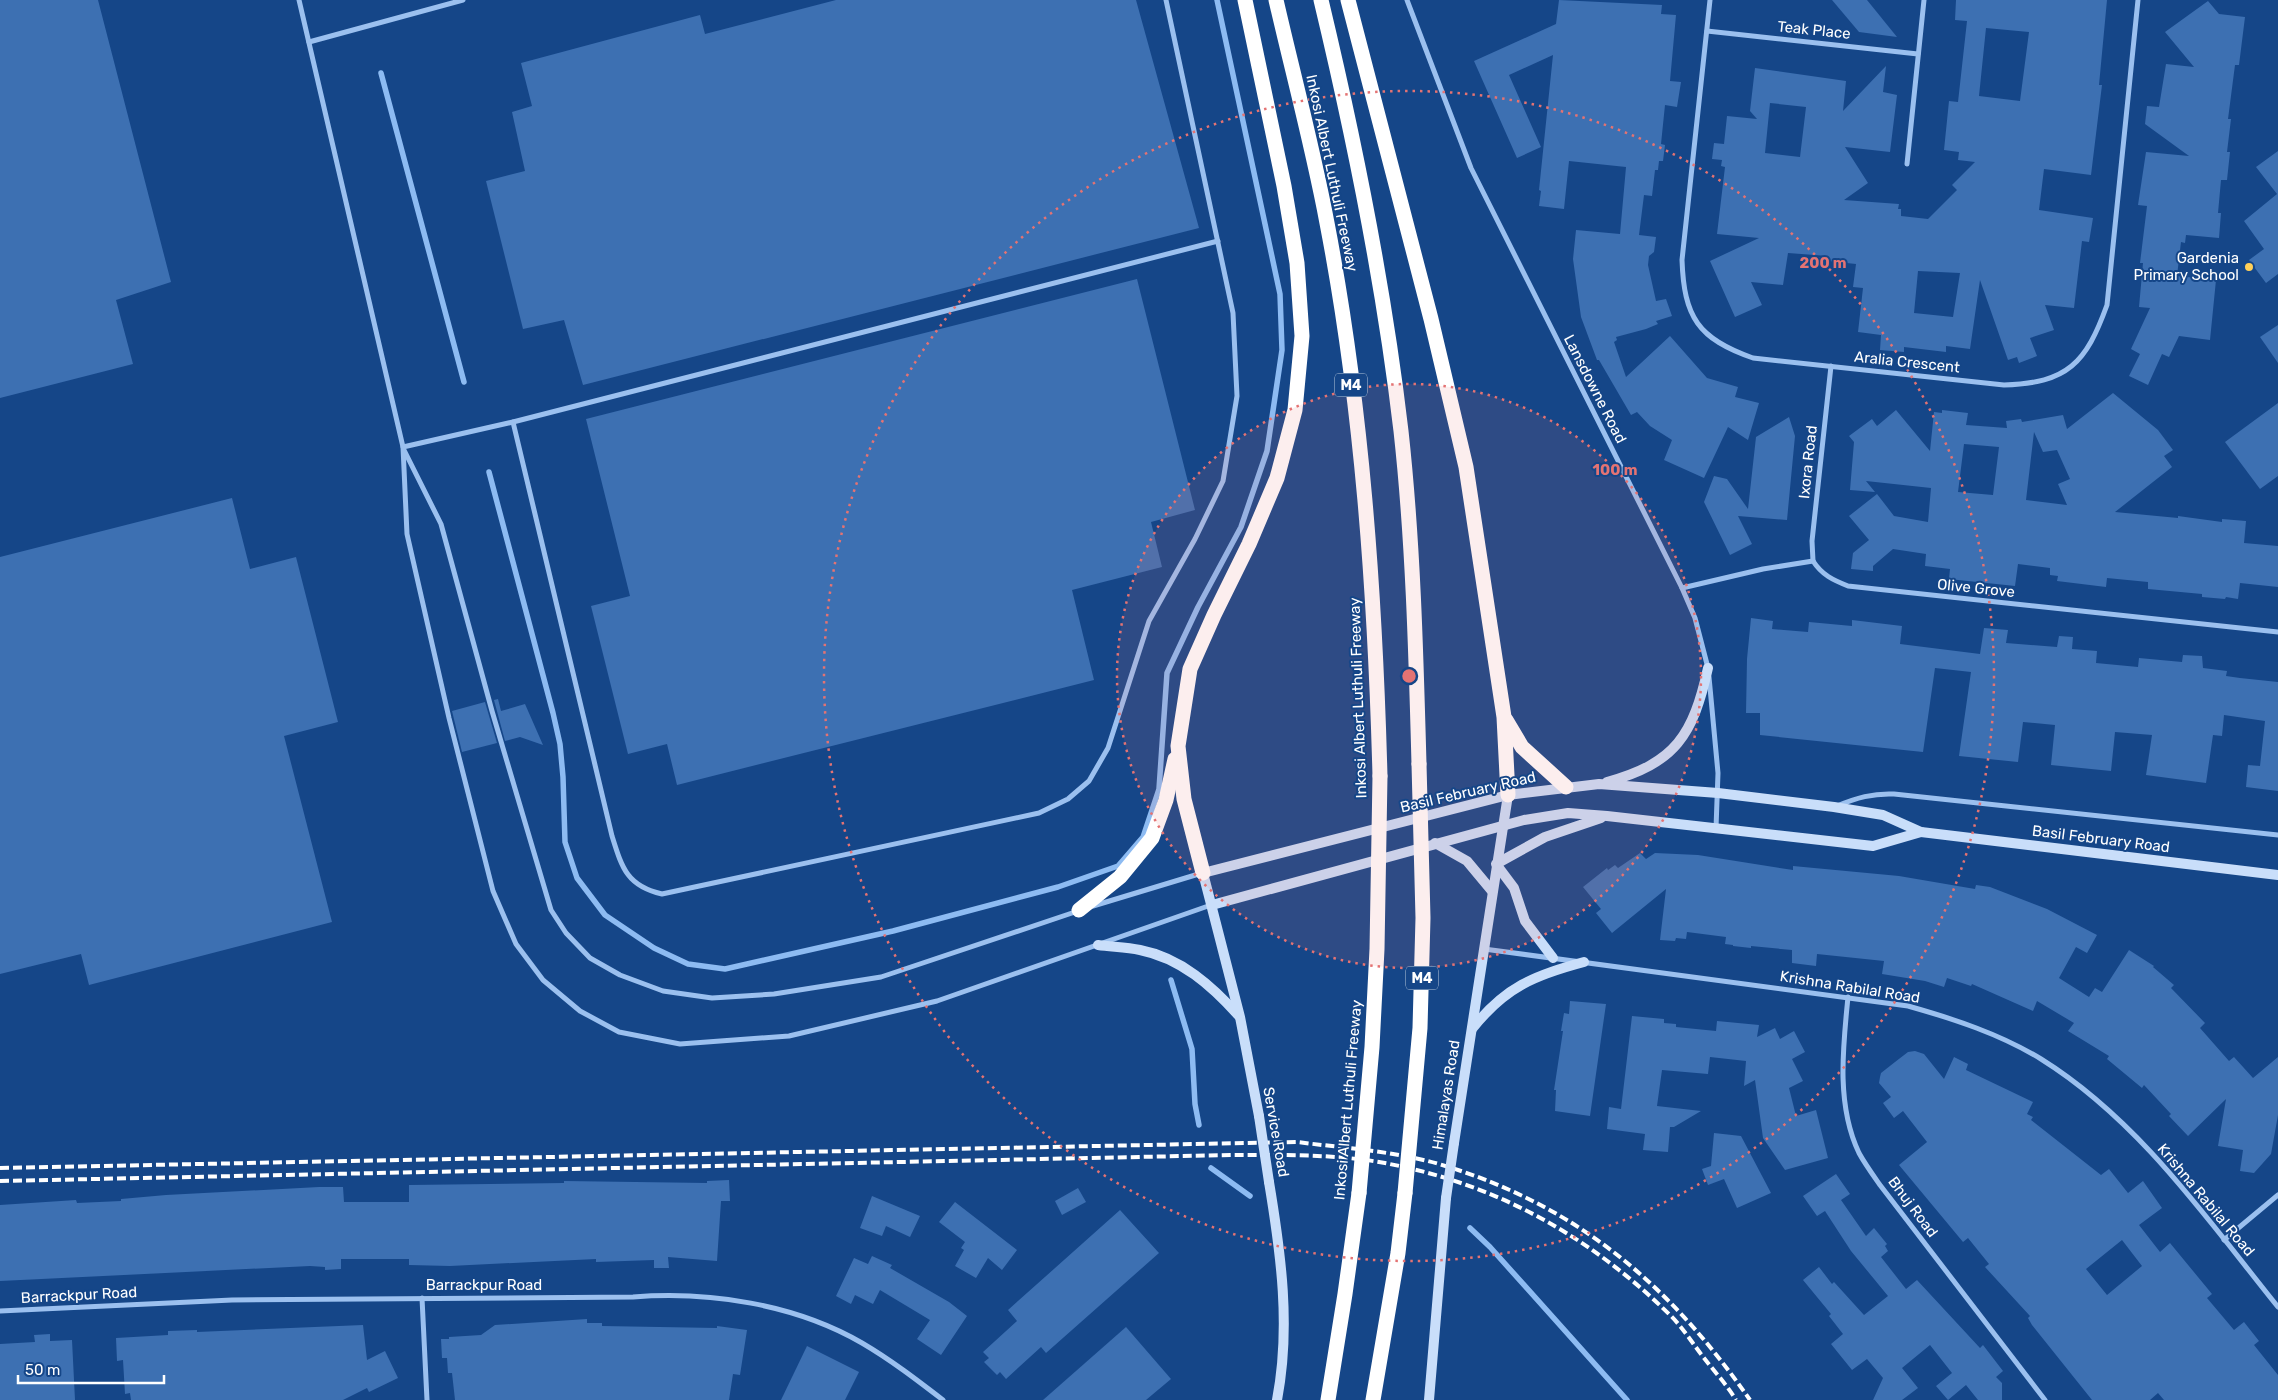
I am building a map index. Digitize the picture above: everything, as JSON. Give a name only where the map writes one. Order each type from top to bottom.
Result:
[{"type":"highway","points":[[1079,910],[1120,877],[1152,838],[1166,800],[1178,746],[1190,668],[1278,478],[1296,410],[1302,336],[1297,263],[1284,186],[1245,0]]},
{"type":"highway","name":"Inkosi Albert Luthuli Freeway","points":[[1276,0],[1327,223],[1357,427],[1370,542],[1376,649],[1380,776],[1377,950],[1373,1027],[1359,1193],[1346,1294],[1328,1400]]},
{"type":"highway","name":"Inkosi Albert Luthuli Freeway","points":[[1320,0],[1350,124],[1382,292],[1401,432],[1415,635],[1423,918],[1420,1028],[1398,1253],[1372,1400]]},
{"type":"highway","points":[[1348,0],[1431,319],[1466,467],[1504,716],[1508,795]]},
{"type":"highway","points":[[1504,716],[1522,747],[1566,787]]},
{"type":"highway","points":[[1178,746],[1184,799],[1203,873]]},
{"type":"street","points":[[299,0],[403,447],[407,534],[448,718],[493,891],[516,944],[543,980],[580,1011],[619,1032],[680,1044],[789,1036],[937,1001],[1212,905]]},
{"type":"street","points":[[309,42],[463,0]]},
{"type":"street","points":[[514,422],[612,836],[621,866],[633,882],[648,891],[662,894],[1039,813],[1068,799],[1089,781],[1108,748],[1149,621],[1195,539],[1223,481],[1237,396],[1233,313],[1166,0]]},
{"type":"street","name":"Lansdowne Road","points":[[1407,0],[1471,168],[1682,588],[1695,618],[1708,668],[1718,794],[1716,829]]},
{"type":"street","name":"Aralia Crescent","points":[[1710,0],[1682,260],[1683,286],[1692,315],[1706,335],[1728,349],[1753,358],[2004,385],[2032,384],[2056,375],[2074,364],[2088,348],[2107,305],[2138,0]]},
{"type":"street","points":[[1907,164],[1924,0]]},
{"type":"street","name":"Teak Place","points":[[1707,31],[1918,54]]},
{"type":"street","points":[[403,447],[514,422],[1218,241]]},
{"type":"street","name":"Ixora Road","points":[[1813,561],[1812,541],[1831,366]]},
{"type":"street","points":[[403,447],[441,524],[492,711],[551,910],[566,933],[590,958],[620,975],[663,991],[712,998],[774,994],[881,977],[1079,910],[1203,873]]},
{"type":"street","points":[[1682,588],[1813,561]]},
{"type":"street","name":"Olive Grove","points":[[1813,561],[1818,570],[1830,579],[1848,586],[2278,632]]},
{"type":"street","points":[[1599,784],[1633,774],[1651,766],[1666,756],[1678,743],[1694,717],[1701,698],[1708,668]]},
{"type":"street","name":"Basil February Road","points":[[1203,873],[1508,795],[1599,784],[1718,794],[1834,807],[1883,815],[1921,832],[2278,875]]},
{"type":"street","points":[[1834,807],[1860,797],[1880,793],[2278,835]]},
{"type":"street","name":"Himalayas Road","points":[[1428,1400],[1446,1198],[1508,795]]},
{"type":"street","name":"Basil February Road","points":[[1212,905],[1524,820],[1568,813],[1873,846],[1921,832]]},
{"type":"street","points":[[1553,958],[1528,926],[1514,888],[1496,864],[1545,837],[1607,816]]},
{"type":"street","points":[[1435,843],[1467,861],[1492,891]]},
{"type":"street","name":"Service Road","points":[[1203,873],[1240,1017],[1279,1240],[1285,1320],[1277,1400]]},
{"type":"street","points":[[1098,945],[1141,950],[1189,971],[1215,990],[1240,1017]]},
{"type":"street","name":"Krishna Rabilal Road","points":[[1484,949],[1908,1006],[1954,1019],[2003,1038],[2041,1059],[2080,1087],[2120,1121],[2162,1165],[2278,1307]]},
{"type":"street","points":[[1472,1030],[1494,1005],[1520,985],[1534,977],[1584,962]]},
{"type":"street","name":"Bhuj Road","points":[[1848,997],[1843,1040],[1844,1085],[1848,1120],[1859,1152],[1880,1186],[2045,1400]]},
{"type":"street","points":[[2224,1240],[2278,1195]]},
{"type":"street","name":"Barrackpur Road","points":[[0,1311],[232,1300],[633,1297],[669,1294],[712,1298],[761,1306],[812,1320],[861,1342],[943,1400]]},
{"type":"street","points":[[422,1298],[427,1400]]},
{"type":"building","points":[[0,0],[98,0],[171,282],[116,300],[133,364],[0,398]]},
{"type":"building","points":[[836,0],[1136,0],[1199,228],[583,385],[564,320],[523,329],[486,181],[525,171],[512,112],[532,106],[521,63],[700,15],[705,34]]},
{"type":"building","points":[[1559,0],[1662,5],[1661,14],[1676,15],[1670,81],[1681,82],[1677,107],[1665,105],[1661,144],[1665,145],[1663,161],[1659,161],[1658,170],[1655,170],[1652,196],[1644,195],[1639,235],[1656,237],[1654,252],[1649,256],[1648,265],[1656,301],[1666,299],[1672,316],[1656,321],[1658,324],[1646,329],[1616,337],[1617,340],[1614,342],[1626,377],[1670,336],[1707,378],[1738,387],[1735,397],[1759,403],[1748,440],[1728,427],[1704,478],[1664,460],[1672,440],[1650,426],[1637,412],[1631,415],[1599,360],[1597,360],[1581,317],[1573,259],[1576,230],[1620,234],[1626,167],[1569,161],[1564,209],[1539,206],[1553,55],[1509,75],[1541,147],[1517,158],[1474,61],[1556,24]]},
{"type":"building","points":[[1832,0],[1867,0],[1897,37],[1859,32]]},
{"type":"building","points":[[1956,0],[2107,0],[2099,85],[2102,85],[2091,175],[2044,169],[2039,210],[2093,218],[2089,242],[2082,241],[2074,308],[2045,305],[2054,330],[2030,338],[2037,356],[2019,363],[2017,357],[2008,360],[1980,280],[1970,349],[1946,346],[1946,352],[1904,347],[1904,352],[1880,350],[1881,335],[1858,332],[1863,288],[1853,287],[1856,264],[1828,261],[1828,256],[1788,253],[1783,285],[1751,282],[1762,305],[1735,317],[1710,261],[1759,238],[1717,234],[1725,167],[1721,166],[1722,160],[1712,159],[1714,143],[1724,144],[1727,116],[1757,119],[1750,111],[1755,68],[1846,81],[1843,111],[1886,66],[1883,92],[1897,95],[1890,152],[1845,147],[1868,183],[1844,200],[1899,204],[1898,209],[1901,209],[1901,216],[1928,219],[1957,190],[1952,185],[1975,162],[1958,160],[1959,152],[1944,150],[1949,101],[1958,102],[1967,21],[1955,20]],"holes":[[[1986,28],[2029,32],[2020,101],[1979,96]],[[1770,103],[1806,107],[1800,157],[1765,153]],[[1918,271],[1960,273],[1953,317],[1914,313]]]},
{"type":"building","points":[[2208,1],[2219,14],[2245,17],[2239,65],[2235,65],[2228,119],[2231,119],[2227,152],[2230,152],[2227,180],[2221,180],[2218,213],[2221,213],[2219,238],[2186,235],[2185,243],[2181,242],[2177,276],[2216,280],[2210,340],[2179,336],[2169,357],[2162,354],[2148,385],[2129,376],[2140,354],[2131,349],[2150,308],[2139,307],[2143,263],[2140,263],[2147,206],[2138,205],[2146,152],[2189,156],[2145,124],[2147,106],[2159,107],[2166,64],[2194,67],[2165,32]]},
{"type":"building","points":[[2278,151],[2278,274],[2266,283],[2249,260],[2264,249],[2244,221],[2277,194],[2256,167]]},
{"type":"building","points":[[1137,279],[1195,510],[1151,522],[1162,567],[1072,590],[1094,680],[677,785],[667,744],[628,754],[591,606],[630,596],[586,419]]},
{"type":"building","points":[[2278,325],[2278,363],[2260,337]]},
{"type":"building","points":[[2113,393],[2158,430],[2173,450],[2164,456],[2172,467],[2115,512],[2178,518],[2178,516],[2222,522],[2222,519],[2246,521],[2244,543],[2278,546],[2278,587],[2240,583],[2238,599],[2202,597],[2202,594],[2148,589],[2148,582],[2107,578],[2106,587],[2057,581],[2058,576],[2050,575],[2050,568],[2018,564],[2015,586],[1949,579],[1950,569],[1925,566],[1926,554],[1893,549],[1873,566],[1873,571],[1851,569],[1853,553],[1869,540],[1849,516],[1877,494],[1894,516],[1928,522],[1931,488],[1866,481],[1875,492],[1850,490],[1854,442],[1849,436],[1872,419],[1877,426],[1896,410],[1930,451],[1934,412],[1942,413],[1942,410],[1968,413],[1966,425],[2007,428],[2006,421],[2021,419],[2022,422],[2063,415],[2067,429]],"holes":[[[2034,432],[2043,452],[2057,450],[2070,479],[2058,484],[2067,505],[2026,500]],[[1964,444],[1999,447],[1993,495],[1958,492]]]},
{"type":"building","points":[[2278,403],[2278,476],[2260,489],[2225,442]]},
{"type":"building","points":[[1789,417],[1795,436],[1787,520],[1738,516],[1752,544],[1730,555],[1704,502],[1714,476],[1727,479],[1748,509],[1756,437]]},
{"type":"building","points":[[232,498],[250,569],[296,557],[338,722],[284,736],[332,922],[89,985],[81,954],[0,974],[0,557]]},
{"type":"building","points":[[1751,618],[1773,621],[1772,629],[1808,632],[1809,622],[1852,626],[1852,620],[1902,626],[1900,644],[1980,654],[1984,628],[2008,630],[2006,643],[2057,647],[2059,636],[2073,637],[2072,649],[2097,651],[2096,663],[2138,667],[2139,658],[2182,662],[2183,655],[2202,656],[2203,668],[2227,671],[2226,676],[2278,682],[2278,791],[2246,787],[2248,765],[2260,766],[2265,721],[2224,715],[2222,736],[2213,735],[2206,783],[2146,775],[2152,735],[2115,732],[2111,771],[2051,765],[2055,725],[2023,722],[2018,762],[1959,756],[1971,672],[1935,668],[1923,752],[1760,735],[1760,713],[1746,713],[1747,659]]},
{"type":"building","points":[[498,699],[501,711],[525,704],[543,745],[520,737],[505,741],[494,700]]},
{"type":"building","points":[[485,702],[497,743],[462,752],[452,711]]},
{"type":"building","points":[[1640,853],[1646,859],[1655,853],[1698,855],[1793,870],[1793,866],[1899,876],[1975,889],[1976,885],[1990,887],[2047,909],[2097,935],[2087,953],[2076,947],[2059,978],[2089,997],[2095,988],[2102,992],[2129,950],[2154,966],[2174,985],[2171,988],[2205,1023],[2200,1028],[2229,1061],[2234,1057],[2253,1078],[2278,1057],[2278,1115],[2271,1154],[2254,1173],[2240,1171],[2243,1150],[2218,1146],[2226,1099],[2188,1136],[2144,1085],[2142,1088],[2107,1059],[2109,1056],[2068,1031],[2074,1023],[2037,1001],[2033,1011],[1972,984],[1971,986],[1947,978],[1944,987],[1925,981],[1882,974],[1884,961],[1817,954],[1816,966],[1792,963],[1792,950],[1733,946],[1725,944],[1726,937],[1687,932],[1686,939],[1676,938],[1675,941],[1660,940],[1666,889],[1612,933],[1596,913],[1601,909],[1583,887],[1607,868],[1608,870],[1615,865],[1618,868]]},
{"type":"building","points":[[1570,1001],[1606,1004],[1590,1116],[1555,1111],[1556,1090],[1554,1090],[1563,1031],[1561,1031],[1564,1013],[1569,1014]]},
{"type":"building","points":[[1632,1016],[1664,1019],[1664,1023],[1676,1024],[1676,1027],[1716,1031],[1717,1021],[1759,1025],[1757,1037],[1775,1028],[1780,1039],[1794,1031],[1805,1052],[1792,1059],[1803,1081],[1789,1088],[1796,1116],[1816,1110],[1828,1158],[1785,1170],[1763,1138],[1755,1080],[1744,1086],[1746,1061],[1710,1057],[1708,1074],[1662,1070],[1657,1106],[1701,1111],[1674,1127],[1670,1127],[1668,1152],[1643,1150],[1645,1134],[1607,1129],[1609,1107],[1621,1109]]},
{"type":"building","points":[[1915,1051],[1924,1054],[1944,1079],[1954,1057],[1968,1064],[1966,1070],[2033,1102],[2027,1114],[2033,1117],[2031,1120],[2101,1175],[2109,1169],[2128,1193],[2143,1181],[2162,1208],[2139,1225],[2160,1252],[2170,1243],[2212,1294],[2207,1298],[2234,1330],[2244,1322],[2259,1341],[2254,1345],[2278,1375],[2278,1400],[2164,1400],[2158,1393],[2150,1400],[2092,1400],[2032,1325],[2028,1318],[2030,1316],[1985,1267],[1989,1264],[1968,1238],[1963,1242],[1899,1165],[1927,1142],[1903,1111],[1894,1118],[1883,1103],[1891,1097],[1879,1083],[1881,1073],[1908,1052]],"holes":[[[2122,1240],[2142,1266],[2107,1295],[2086,1269]]]},
{"type":"building","points":[[1714,1133],[1741,1136],[1771,1193],[1737,1208],[1724,1179],[1708,1185],[1702,1169],[1711,1166]]},
{"type":"building","points":[[1836,1174],[1850,1194],[1841,1200],[1866,1236],[1874,1228],[1887,1244],[1885,1246],[1888,1251],[1881,1257],[1906,1289],[1917,1280],[1980,1348],[1983,1345],[2003,1371],[1996,1377],[2002,1383],[2002,1400],[1978,1400],[1966,1385],[1948,1400],[1936,1386],[1952,1373],[1930,1345],[1902,1368],[1918,1388],[1902,1400],[1873,1400],[1883,1378],[1867,1359],[1852,1370],[1831,1344],[1843,1334],[1829,1316],[1831,1314],[1803,1280],[1819,1267],[1832,1284],[1834,1282],[1864,1315],[1888,1296],[1851,1251],[1825,1211],[1817,1216],[1803,1196]]},
{"type":"building","points":[[729,1180],[730,1201],[721,1201],[717,1261],[668,1257],[669,1268],[654,1268],[654,1260],[596,1262],[596,1259],[450,1266],[409,1265],[409,1259],[341,1259],[341,1269],[325,1270],[325,1267],[310,1266],[0,1281],[0,1205],[76,1200],[77,1203],[121,1201],[121,1199],[166,1195],[319,1187],[343,1187],[344,1202],[409,1202],[409,1185],[564,1183],[564,1181],[707,1183],[707,1181]]},
{"type":"building","points":[[1078,1188],[1086,1202],[1062,1215],[1055,1201]]},
{"type":"building","points":[[872,1196],[920,1216],[910,1237],[886,1226],[882,1236],[860,1228]]},
{"type":"building","points":[[955,1202],[1017,1250],[1002,1270],[988,1258],[976,1278],[955,1266],[964,1250],[961,1248],[965,1242],[939,1222]]},
{"type":"building","points":[[1120,1210],[1159,1253],[1046,1353],[1041,1347],[1006,1379],[1000,1372],[997,1375],[984,1362],[989,1358],[983,1352],[1017,1321],[1008,1310]]},
{"type":"building","points":[[872,1256],[892,1265],[890,1268],[949,1302],[967,1316],[941,1355],[917,1339],[930,1320],[880,1290],[873,1304],[855,1295],[851,1304],[836,1296],[854,1258],[868,1264]]},
{"type":"building","points":[[587,1319],[587,1323],[602,1323],[602,1326],[717,1328],[717,1326],[747,1330],[740,1375],[733,1374],[729,1400],[455,1400],[452,1373],[448,1373],[447,1358],[442,1358],[441,1339],[481,1335],[495,1325]]},
{"type":"building","points":[[363,1325],[367,1360],[385,1351],[398,1378],[369,1392],[367,1388],[343,1400],[131,1400],[130,1393],[125,1394],[123,1360],[117,1361],[116,1338],[168,1335],[168,1331],[197,1330],[197,1332]]},
{"type":"building","points":[[1126,1327],[1171,1379],[1146,1400],[1043,1400]]},
{"type":"building","points":[[50,1334],[50,1341],[72,1340],[75,1400],[0,1400],[0,1344],[35,1342],[34,1335]]},
{"type":"building","points":[[807,1346],[859,1372],[845,1400],[781,1400]]},
{"type":"waterway","points":[[489,472],[560,744],[565,842],[577,878],[605,915],[654,948],[688,964],[725,969],[893,931],[1058,887],[1118,866],[1143,837],[1159,789],[1167,673],[1198,607],[1241,527],[1267,451],[1282,350],[1280,294],[1217,0]]},
{"type":"waterway","points":[[381,73],[464,382]]},
{"type":"waterway","points":[[1171,980],[1192,1049],[1195,1104],[1199,1125]]},
{"type":"waterway","points":[[1211,1168],[1250,1196]]},
{"type":"waterway","points":[[1470,1228],[1490,1247],[1627,1400]]},
{"type":"railway","points":[[0,1168],[1297,1142],[1368,1150],[1439,1164],[1489,1181],[1534,1202],[1577,1226],[1616,1254],[1652,1285],[1687,1320],[1719,1358],[1750,1400]]},
{"type":"railway","points":[[0,1181],[1232,1155],[1361,1159],[1421,1171],[1461,1183],[1500,1198],[1537,1216],[1573,1237],[1640,1287],[1671,1316],[1736,1400]]},
{"type":"place","name":"Gardenia Primary School","points":[[2249,267]]}]
